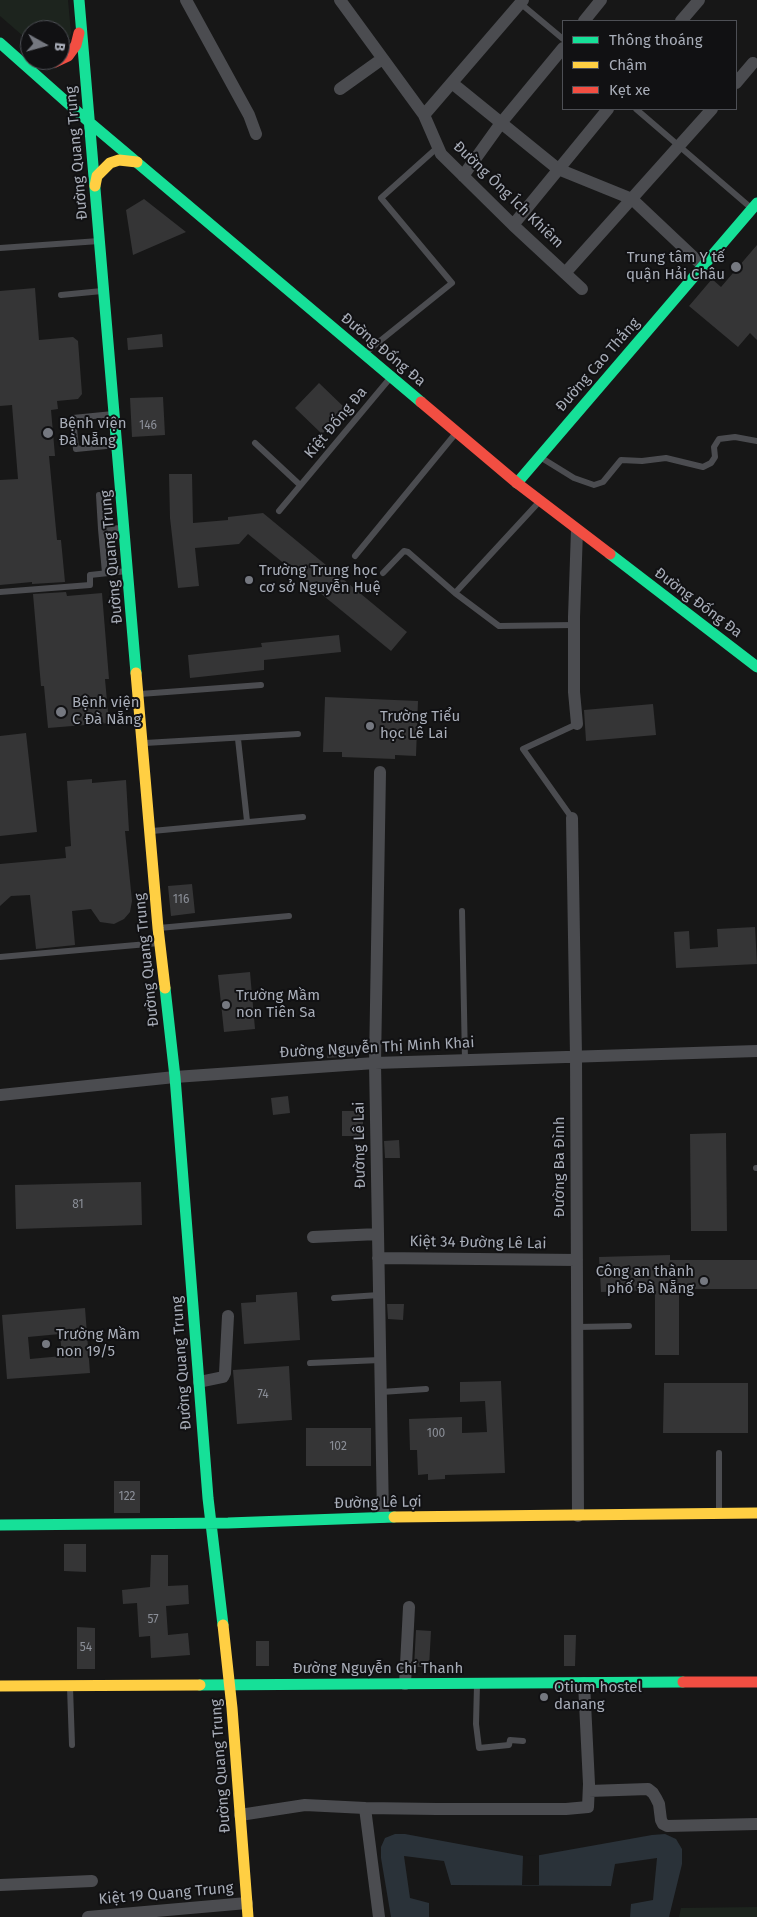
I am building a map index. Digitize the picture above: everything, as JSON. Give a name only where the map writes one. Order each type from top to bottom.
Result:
[{"type":"main road","name":"Đường Quang Trung","points":[[79,0],[158,928],[175,1077],[210,1522],[230,1685],[248,1917]]},
{"type":"main road","points":[[70,53],[76,45],[80,23]]},
{"type":"main road","name":"Đường Đống Đa","points":[[0,43],[89,122],[392,376],[456,433],[539,501],[757,667]]},
{"type":"main road","points":[[95,186],[97,176],[110,163],[119,160],[137,162]]},
{"type":"main road","name":"Đường Cao Thắng","points":[[517,483],[755,206]]},
{"type":"main road","name":"Đường Lê Lợi","points":[[0,1524],[757,1513]]},
{"type":"main road","name":"Đường Nguyễn Chí Thanh","points":[[0,1686],[757,1682]]},
{"type":"street","points":[[186,0],[238,94],[256,134]]},
{"type":"street","name":"Đường Ông Ích Khiêm","points":[[340,0],[424,116],[441,154],[512,225],[566,272],[582,289]]},
{"type":"street","points":[[585,20],[601,0]]},
{"type":"street","points":[[682,20],[699,0]]},
{"type":"street","points":[[424,116],[521,1]]},
{"type":"street","points":[[463,176],[501,123],[562,49]]},
{"type":"street","points":[[340,89],[382,59]]},
{"type":"street","points":[[737,82],[753,63]]},
{"type":"street","points":[[452,83],[558,169],[632,199],[703,266]]},
{"type":"street","points":[[512,225],[607,110]]},
{"type":"street","points":[[566,272],[711,110]]},
{"type":"street","points":[[577,530],[574,625],[574,692],[577,724]]},
{"type":"street","name":"Đường Lê Lai","points":[[380,772],[375,1063],[383,1517]]},
{"type":"street","name":"Đường Ba Đình","points":[[572,818],[576,1056],[578,1516]]},
{"type":"street","name":"Đường Nguyễn Thị Minh Khai","points":[[0,1095],[175,1077],[375,1063],[757,1051]]},
{"type":"street","points":[[313,1237],[378,1234]]},
{"type":"street","name":"Kiệt 34 Đường Lê Lai","points":[[378,1258],[577,1260]]},
{"type":"street","points":[[199,1382],[223,1377],[225,1373],[228,1316]]},
{"type":"street","points":[[405,1684],[409,1607]]},
{"type":"street","points":[[240,1815],[305,1805],[437,1809],[588,1807],[589,1791],[584,1683]]},
{"type":"street","points":[[589,1791],[648,1789],[653,1793],[659,1804],[660,1820],[668,1826],[757,1824]]},
{"type":"street","points":[[365,1808],[379,1917]]},
{"type":"street","points":[[0,1885],[92,1881]]},
{"type":"street","name":"Kiệt 19 Quang Trung","points":[[88,1917],[246,1903]]},
{"type":"lane","points":[[521,1],[562,38]]},
{"type":"lane","points":[[637,110],[755,206]]},
{"type":"lane","points":[[364,353],[452,284],[381,198],[438,147]]},
{"type":"lane","points":[[0,248],[99,241]]},
{"type":"lane","points":[[61,295],[104,291]]},
{"type":"lane","name":"Kiệt Đống Đa","points":[[279,511],[392,376]]},
{"type":"lane","points":[[114,414],[73,418],[76,449],[117,445]]},
{"type":"lane","points":[[355,556],[456,433]]},
{"type":"lane","points":[[540,457],[574,478],[594,485],[603,482],[621,460],[642,461],[666,458],[703,467],[711,463],[714,457],[714,447],[719,439],[735,437],[757,441]]},
{"type":"lane","points":[[255,443],[300,485]]},
{"type":"lane","points":[[99,495],[105,573]]},
{"type":"lane","points":[[455,593],[539,501]]},
{"type":"lane","points":[[102,529],[124,528]]},
{"type":"lane","points":[[383,573],[404,551],[408,552],[455,593],[499,626],[574,625]]},
{"type":"lane","points":[[0,592],[90,586],[90,575],[128,571]]},
{"type":"lane","points":[[139,694],[260,685]]},
{"type":"lane","points":[[572,818],[523,749],[577,724]]},
{"type":"lane","points":[[143,743],[238,739],[298,734]]},
{"type":"lane","points":[[238,739],[247,822]]},
{"type":"lane","points":[[150,832],[304,817]]},
{"type":"lane","points":[[462,911],[465,1060]]},
{"type":"lane","points":[[158,928],[289,916]]},
{"type":"lane","points":[[0,957],[160,943]]},
{"type":"lane","points":[[334,1298],[379,1295]]},
{"type":"lane","points":[[578,1327],[629,1326]]},
{"type":"lane","points":[[310,1363],[380,1360]]},
{"type":"lane","points":[[381,1392],[426,1389]]},
{"type":"lane","points":[[719,1453],[719,1514]]},
{"type":"lane","points":[[478,1684],[476,1724],[479,1748],[510,1745],[510,1740],[523,1741]]},
{"type":"lane","points":[[70,1686],[72,1745]]},
{"type":"shaded area","points":[[0,0],[68,0],[70,20],[20,20],[20,33],[0,16]]},
{"type":"shaded area","points":[[395,1834],[405,1834],[529,1857],[665,1834],[676,1839],[682,1849],[682,1864],[669,1917],[630,1917],[631,1904],[653,1900],[657,1858],[615,1864],[611,1886],[451,1885],[444,1861],[404,1856],[410,1898],[429,1903],[429,1917],[391,1917],[381,1858],[381,1847],[385,1838]]},
{"type":"shaded area","points":[[757,1907],[757,1917],[679,1917],[681,1908]]},
{"type":"pier","points":[[539,1855],[539,1885],[522,1885],[523,1856]]},
{"type":"building","points":[[144,199],[186,232],[133,255],[126,210]]},
{"type":"building","points":[[757,245],[757,340],[750,333],[738,347],[689,306],[712,279],[721,287]]},
{"type":"building","points":[[35,288],[39,340],[73,337],[78,341],[82,394],[78,399],[57,401],[58,409],[51,410],[55,456],[49,456],[57,540],[61,540],[65,582],[32,584],[32,582],[0,585],[0,480],[18,479],[12,405],[0,406],[0,291]]},
{"type":"building","points":[[162,334],[163,347],[128,350],[127,338]]},
{"type":"building","points":[[319,383],[346,409],[322,434],[295,408]]},
{"type":"building","points":[[163,397],[165,435],[132,437],[130,398]]},
{"type":"building","points":[[169,474],[192,474],[193,523],[228,520],[228,517],[263,513],[407,632],[391,651],[248,534],[239,544],[195,548],[199,586],[178,588],[170,518]]},
{"type":"building","points":[[66,592],[67,596],[102,593],[109,679],[105,679],[109,723],[48,728],[44,686],[41,686],[33,594]]},
{"type":"building","points":[[339,635],[341,652],[264,660],[264,670],[190,678],[188,655],[262,647],[261,643]]},
{"type":"building","name":"Trường Tiểu học Lê Lai","points":[[325,697],[418,701],[416,756],[395,755],[395,759],[342,757],[342,752],[323,752]]},
{"type":"building","points":[[653,704],[656,735],[586,741],[584,710]]},
{"type":"building","points":[[26,733],[37,832],[0,836],[0,736]]},
{"type":"building","points":[[92,779],[92,783],[126,780],[129,831],[125,831],[132,901],[130,912],[124,919],[114,924],[100,922],[91,909],[72,911],[75,945],[36,949],[30,895],[11,896],[0,906],[0,864],[66,858],[65,847],[71,846],[67,781]]},
{"type":"building","points":[[192,884],[195,913],[171,916],[168,886]]},
{"type":"building","points":[[755,927],[757,964],[676,968],[674,932],[689,931],[690,949],[718,947],[717,929]]},
{"type":"building","points":[[250,972],[255,1029],[224,1032],[218,975]]},
{"type":"building","points":[[358,1045],[358,1056],[327,1058],[327,1046]]},
{"type":"building","points":[[288,1096],[290,1113],[273,1115],[271,1098]]},
{"type":"building","points":[[342,1111],[363,1111],[363,1136],[342,1136]]},
{"type":"building","points":[[726,1133],[727,1231],[691,1231],[690,1134]]},
{"type":"building","points":[[399,1140],[400,1158],[385,1158],[384,1141]]},
{"type":"building","points":[[141,1182],[142,1225],[16,1229],[15,1185]]},
{"type":"building","points":[[670,1255],[670,1260],[757,1260],[757,1289],[679,1289],[679,1355],[655,1355],[655,1290],[601,1292],[599,1257]]},
{"type":"building","points":[[297,1292],[300,1340],[244,1344],[241,1303],[256,1302],[256,1295]]},
{"type":"building","points":[[387,1304],[404,1304],[403,1320],[388,1319]]},
{"type":"building","name":"Trường Mầm non 19/5","points":[[85,1308],[90,1373],[7,1379],[2,1315]],"holes":[[[60,1334],[62,1356],[30,1359],[28,1337]]]},
{"type":"building","points":[[289,1366],[292,1420],[237,1424],[233,1370]]},
{"type":"building","points":[[501,1381],[505,1473],[445,1475],[445,1479],[428,1480],[428,1474],[418,1475],[417,1450],[410,1450],[409,1419],[462,1417],[462,1433],[487,1432],[485,1401],[460,1402],[460,1382]]},
{"type":"building","points":[[664,1383],[748,1383],[748,1433],[663,1433]]},
{"type":"building","points":[[306,1428],[371,1428],[371,1466],[306,1466]]},
{"type":"building","points":[[114,1481],[140,1481],[140,1513],[114,1513]]},
{"type":"building","points":[[64,1544],[86,1544],[86,1572],[64,1571]]},
{"type":"building","points":[[151,1555],[168,1555],[168,1586],[188,1585],[189,1604],[166,1606],[168,1635],[188,1633],[190,1655],[151,1658],[150,1636],[139,1637],[137,1603],[123,1604],[122,1590],[150,1587]]},
{"type":"building","points":[[77,1627],[95,1628],[95,1669],[77,1669]]},
{"type":"building","points":[[416,1630],[431,1631],[429,1667],[414,1667]]},
{"type":"building","points":[[564,1635],[576,1635],[575,1666],[564,1666]]},
{"type":"building","points":[[256,1641],[269,1641],[269,1666],[256,1666]]},
{"type":"traffic: fast","points":[[79,0],[136,673]]},
{"type":"traffic: fast","points":[[0,43],[89,122],[421,402]]},
{"type":"traffic: fast","points":[[517,483],[757,203]]},
{"type":"traffic: fast","points":[[610,554],[757,667]]},
{"type":"traffic: fast","points":[[165,988],[175,1077],[208,1498],[223,1625]]},
{"type":"traffic: fast","points":[[0,1525],[228,1523],[394,1517]]},
{"type":"traffic: fast","points":[[200,1685],[683,1682]]},
{"type":"traffic: slow","points":[[95,186],[97,176],[110,163],[119,160],[137,162]]},
{"type":"traffic: slow","points":[[136,673],[165,988]]},
{"type":"traffic: slow","points":[[394,1517],[757,1513]]},
{"type":"traffic: slow","points":[[223,1625],[232,1708],[248,1917]]},
{"type":"traffic: slow","points":[[0,1686],[200,1685]]},
{"type":"traffic: jam","points":[[70,53],[76,45],[79,33]]},
{"type":"traffic: jam","points":[[421,402],[517,483],[610,554]]},
{"type":"traffic: jam","points":[[683,1682],[757,1682]]},
{"type":"place","name":"Trung tâm Y tế quận Hải Châu","points":[[736,267]]},
{"type":"place","name":"Bệnh viện Đà Nẵng","points":[[48,433]]},
{"type":"place","name":"Trường Trung học cơ sở Nguyễn Huệ","points":[[249,580]]},
{"type":"place","name":"Bệnh viện C Đà Nẵng","points":[[61,712]]},
{"type":"place","name":"Trường Tiểu học Lê Lai","points":[[370,726]]},
{"type":"place","name":"Trường Mầm non Tiên Sa","points":[[226,1005]]},
{"type":"place","name":"Công an thành phố Đà Nẵng","points":[[704,1281]]},
{"type":"place","name":"Trường Mầm non 19/5","points":[[46,1344]]},
{"type":"place","name":"Otium hostel danang","points":[[544,1697]]}]
